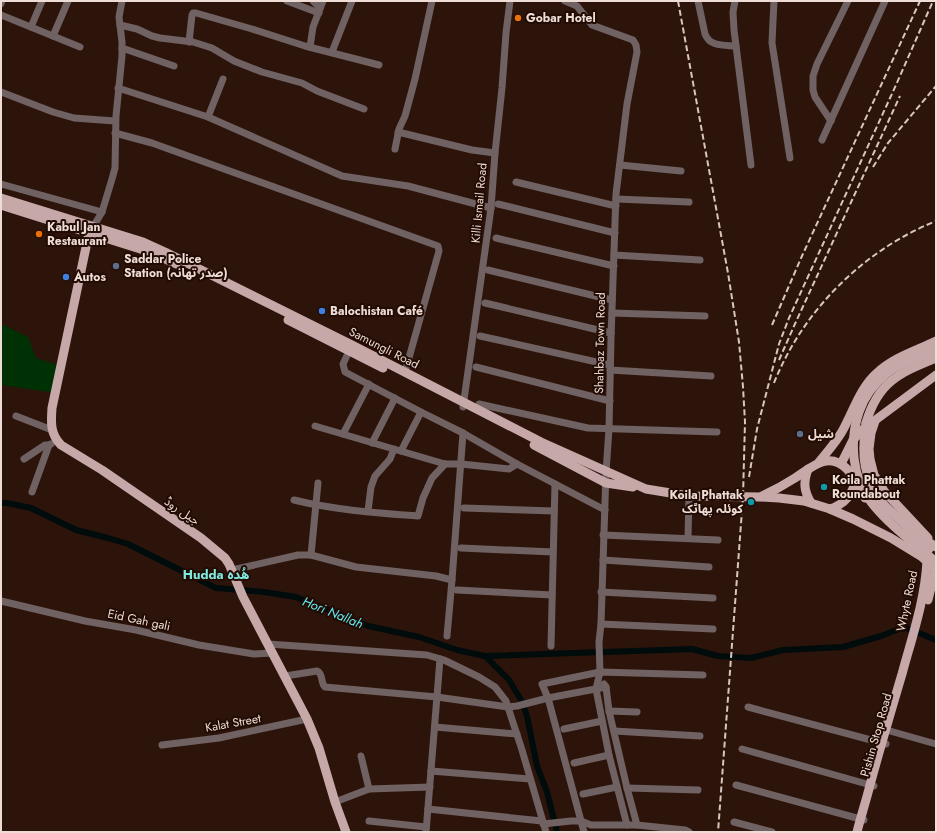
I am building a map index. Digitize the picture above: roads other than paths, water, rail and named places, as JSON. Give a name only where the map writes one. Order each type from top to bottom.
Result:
[{"type":"main road","name":"Samungli Road","points":[[1,198],[91,230]]},
{"type":"main road","name":"Samungli Road","points":[[1,205],[91,230],[143,242],[463,405],[606,472],[646,489],[689,496],[760,497],[797,500],[811,503],[853,519],[891,538],[931,561],[936,569]]},
{"type":"main road","points":[[53,443],[52,408],[91,230]]},
{"type":"main road","name":"Samungli Road","points":[[760,497],[785,484],[819,462],[844,428],[857,401],[876,373],[907,354],[936,341]]},
{"type":"main road","name":"Samungli Road","points":[[351,348],[405,372],[463,405]]},
{"type":"main road","points":[[931,561],[881,513],[864,491],[859,479],[854,458],[854,432],[859,412],[878,380],[898,365],[936,349]]},
{"type":"main road","points":[[936,358],[899,375],[886,385],[880,392],[870,410],[863,440],[867,476],[875,492],[886,507],[936,555]]},
{"type":"main road","points":[[841,464],[853,440],[862,430],[936,375]]},
{"type":"main road","points":[[463,405],[606,483],[646,489]]},
{"type":"main road","points":[[875,421],[870,438],[869,449],[874,475],[884,490],[936,547]]},
{"type":"main road","name":"جیل روڈ","points":[[53,443],[61,445],[102,470],[201,538],[225,558],[232,570],[243,597],[307,719],[319,748],[335,802],[346,832]]},
{"type":"main road","points":[[819,462],[827,461],[841,464],[850,472],[854,483],[872,505],[936,547]]},
{"type":"main road","points":[[808,469],[804,483],[805,490],[811,503]]},
{"type":"main road","points":[[830,510],[847,500],[853,489],[854,483]]},
{"type":"main road","name":"Whyte Road","points":[[912,645],[924,593],[926,576],[931,561]]},
{"type":"main road","name":"Whyte Road","points":[[912,645],[932,597],[936,569]]},
{"type":"main road","name":"Pishin Stop Road","points":[[884,744],[890,731],[912,645]]},
{"type":"main road","name":"Pishin Stop Road","points":[[857,832],[872,786],[912,645]]},
{"type":"main road","name":"Pishin Stop Road","points":[[861,832],[862,820]]},
{"type":"street","points":[[31,27],[42,1]]},
{"type":"street","points":[[53,36],[68,1]]},
{"type":"street","points":[[91,230],[102,212],[115,168],[115,121],[122,48],[119,17],[122,1]]},
{"type":"street","points":[[288,1],[320,10]]},
{"type":"street","points":[[313,1],[320,10]]},
{"type":"street","points":[[310,47],[313,27],[323,1]]},
{"type":"street","points":[[332,52],[352,1]]},
{"type":"street","points":[[395,149],[398,132],[405,116],[416,79],[432,1]]},
{"type":"street","name":"Killi Ismail Road","points":[[463,405],[495,206],[495,153],[510,1]]},
{"type":"street","name":"Shahbaz Town Road","points":[[565,1],[577,6],[592,25],[633,40],[638,52],[627,104],[616,202],[609,429],[604,510],[602,592],[598,642],[600,674]]},
{"type":"street","points":[[698,1],[706,38],[710,42],[717,45],[736,46]]},
{"type":"street","points":[[735,1],[733,12],[734,30],[751,165]]},
{"type":"street","points":[[774,1],[772,43],[790,158]]},
{"type":"street","points":[[831,121],[815,97],[813,90],[813,76],[817,64],[848,1]]},
{"type":"street","points":[[822,140],[885,1]]},
{"type":"street","points":[[189,42],[192,15],[196,12],[280,39],[379,65]]},
{"type":"street","points":[[1,15],[80,47]]},
{"type":"street","points":[[120,25],[137,29],[152,36],[189,42],[212,48],[234,60],[262,72],[302,83],[317,91],[364,109]]},
{"type":"street","points":[[122,48],[174,66]]},
{"type":"street","points":[[208,117],[223,79]]},
{"type":"street","points":[[118,88],[208,117],[342,176],[408,186],[615,233]]},
{"type":"street","points":[[1,92],[53,112],[74,118],[115,121]]},
{"type":"street","points":[[398,132],[465,148],[495,153]]},
{"type":"street","points":[[115,133],[152,143],[438,246],[439,251],[405,372]]},
{"type":"street","points":[[620,165],[681,171]]},
{"type":"street","points":[[516,182],[616,202],[689,202]]},
{"type":"street","points":[[1,184],[102,212]]},
{"type":"street","points":[[496,238],[614,266]]},
{"type":"street","points":[[614,255],[700,260]]},
{"type":"street","points":[[488,270],[612,300]]},
{"type":"street","points":[[485,303],[611,333]]},
{"type":"street","points":[[612,313],[705,316]]},
{"type":"street","points":[[480,336],[610,368],[711,376]]},
{"type":"street","points":[[351,348],[343,364],[345,372],[463,433],[517,464],[604,510]]},
{"type":"street","points":[[476,367],[610,401]]},
{"type":"street","points":[[343,434],[369,384]]},
{"type":"street","points":[[372,443],[395,398]]},
{"type":"street","points":[[479,404],[588,428],[717,432]]},
{"type":"street","points":[[368,511],[371,487],[375,476],[398,450],[421,412]]},
{"type":"street","points":[[16,416],[52,430]]},
{"type":"street","points":[[315,426],[445,464],[461,464],[509,469],[517,464]]},
{"type":"street","points":[[447,636],[463,433]]},
{"type":"street","points":[[24,458],[45,445],[53,443]]},
{"type":"street","points":[[32,492],[53,443]]},
{"type":"street","points":[[294,500],[316,505],[418,516],[423,498],[432,478],[445,464]]},
{"type":"street","points":[[311,555],[318,483]]},
{"type":"street","points":[[551,646],[555,484]]},
{"type":"street","points":[[688,538],[689,496]]},
{"type":"street","points":[[464,508],[554,511]]},
{"type":"street","points":[[603,536],[718,540]]},
{"type":"street","points":[[462,548],[553,552]]},
{"type":"street","points":[[232,570],[298,555],[311,555],[356,567],[436,576],[452,580]]},
{"type":"street","points":[[603,560],[709,567]]},
{"type":"street","points":[[457,590],[552,595]]},
{"type":"street","points":[[602,592],[712,598]]},
{"type":"street","name":"Eid Gah gali","points":[[1,601],[85,621],[136,630],[199,645],[254,654],[273,653]]},
{"type":"street","points":[[600,624],[713,629]]},
{"type":"street","points":[[268,644],[427,655],[440,659],[479,677],[495,687],[506,701],[545,823],[546,832]]},
{"type":"street","points":[[369,821],[426,829],[440,659]]},
{"type":"street","points":[[285,676],[319,672],[321,674],[322,684],[325,687],[438,697],[508,707],[606,687]]},
{"type":"street","points":[[600,674],[606,687],[609,711],[637,825]]},
{"type":"street","points":[[600,674],[596,688],[609,755],[627,825]]},
{"type":"street","points":[[584,832],[548,698],[542,684],[600,674],[703,675]]},
{"type":"street","points":[[748,707],[884,744]]},
{"type":"street","points":[[609,711],[637,712]]},
{"type":"street","name":"Kalat Street","points":[[162,745],[219,738],[307,719]]},
{"type":"street","points":[[564,729],[602,721]]},
{"type":"street","points":[[435,727],[517,734]]},
{"type":"street","points":[[614,731],[700,736]]},
{"type":"street","points":[[890,731],[936,744]]},
{"type":"street","points":[[742,749],[872,786]]},
{"type":"street","points":[[574,763],[609,755]]},
{"type":"street","points":[[361,756],[369,789]]},
{"type":"street","points":[[431,771],[530,779]]},
{"type":"street","points":[[736,785],[862,820]]},
{"type":"street","points":[[335,802],[369,789],[430,787]]},
{"type":"street","points":[[583,794],[617,787]]},
{"type":"street","points":[[627,788],[698,790]]},
{"type":"street","points":[[428,809],[545,823],[581,821],[591,825],[637,825],[659,830],[685,830],[689,832]]},
{"type":"street","points":[[734,822],[772,832]]},
{"type":"waterway","name":"Hori Nallah","points":[[1,503],[31,508],[76,530],[128,544],[216,588],[264,592],[296,597],[368,626],[419,637],[457,650],[485,656],[509,680],[521,700],[527,716],[537,766],[547,792],[557,832]]},
{"type":"waterway","points":[[485,656],[692,649],[718,656],[751,658],[783,650],[843,647],[899,629],[907,628],[936,640]]},
{"type":"railway","points":[[678,1],[728,273],[739,342],[745,422],[743,497],[718,832]]},
{"type":"railway","points":[[772,325],[802,256],[920,1]]},
{"type":"railway","points":[[749,477],[757,429],[779,344],[789,318],[933,1]]},
{"type":"railway","points":[[873,167],[888,143],[936,86]]},
{"type":"railway","points":[[779,360],[900,96]]},
{"type":"railway","points":[[774,383],[786,356],[801,331],[819,307],[839,286],[884,248],[910,233],[936,221]]},
{"type":"place","name":"Gobar Hotel","points":[[518,18]]},
{"type":"place","name":"Kabul Jan Restaurant","points":[[39,234]]},
{"type":"place","name":"Saddar Police Station (صدر تھانہ)","points":[[116,266]]},
{"type":"place","name":"Autos","points":[[66,277]]},
{"type":"place","name":"Balochistan Café","points":[[322,311]]},
{"type":"place","name":"شیل","points":[[800,434]]},
{"type":"place","name":"Koila Phattak Roundabout","points":[[824,487]]},
{"type":"place","name":"Koila Phattak کوئلہ پھاٹک","points":[[751,502]]},
{"type":"district","name":"Hudda ھُدہ","points":[[216,574]]}]
